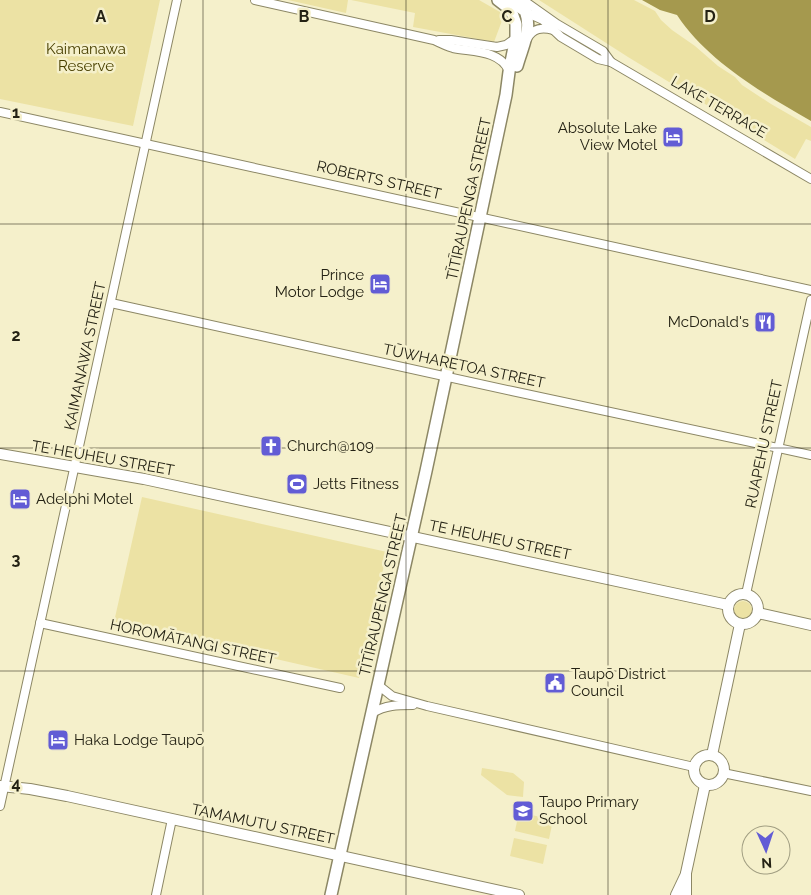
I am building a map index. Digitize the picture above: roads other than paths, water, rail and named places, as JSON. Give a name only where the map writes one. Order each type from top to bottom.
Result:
[{"type":"main road","points":[[498,0],[511,10],[515,17],[520,40]]},
{"type":"main road","name":"LAKE TERRACE","points":[[519,0],[527,13]]},
{"type":"main road","name":"TĪTĪRAUPENGA STREET","points":[[330,895],[447,377],[506,95],[509,72],[520,40],[528,28],[527,13]]},
{"type":"main road","name":"TĪTĪRAUPENGA STREET","points":[[506,95],[513,80],[520,40]]},
{"type":"street","name":"KAIMANAWA STREET","points":[[0,806],[2,786],[78,457],[177,0]]},
{"type":"street","points":[[255,0],[434,40],[450,47],[496,57],[506,66],[509,72]]},
{"type":"street","name":"LAKE TERRACE","points":[[509,0],[527,13],[543,20],[561,37],[598,59],[611,62],[811,179]]},
{"type":"street","name":"LAKE TERRACE","points":[[523,0],[557,24],[603,50],[611,62]]},
{"type":"street","points":[[434,40],[451,40],[496,47],[520,40],[541,28],[553,30]]},
{"type":"street","name":"ROBERTS STREET","points":[[0,112],[811,290]]},
{"type":"street","name":"RUAPEHU STREET","points":[[746,594],[811,300]]},
{"type":"street","name":"TŪWHARETOA STREET","points":[[111,303],[811,455]]},
{"type":"street","name":"TE HEUHEU STREET","points":[[0,454],[144,479],[728,606]]},
{"type":"street","points":[[746,594],[755,599],[758,613],[753,621],[740,624],[729,615],[728,606],[730,601],[737,595],[746,594]]},
{"type":"street","points":[[758,613],[811,625]]},
{"type":"street","name":"HOROMĀTANGI STREET","points":[[40,623],[340,688]]},
{"type":"street","points":[[712,755],[740,624]]},
{"type":"street","points":[[378,685],[392,696],[427,706],[694,767]]},
{"type":"street","points":[[372,712],[394,704],[427,706]]},
{"type":"street","points":[[707,754],[712,755],[720,760],[723,773],[718,782],[705,785],[697,779],[694,767],[698,758],[707,754]]},
{"type":"street","points":[[723,773],[811,791]]},
{"type":"street","points":[[686,895],[686,873],[705,785]]},
{"type":"street","name":"TAMAMUTU STREET","points":[[2,786],[67,796],[505,894],[519,895]]},
{"type":"street","points":[[156,895],[172,819]]},
{"type":"street","points":[[676,895],[686,873]]},
{"type":"place","name":"Absolute Lake View Motel","points":[[673,137]]},
{"type":"place","name":"Prince Motor Lodge","points":[[380,284]]},
{"type":"place","name":"McDonald's","points":[[765,322]]},
{"type":"place","name":"Church@109","points":[[271,446]]},
{"type":"place","name":"Jetts Fitness","points":[[297,484]]},
{"type":"place","name":"Adelphi Motel","points":[[20,499]]},
{"type":"place","name":"Taupō District Council","points":[[555,683]]},
{"type":"place","name":"Haka Lodge Taupō","points":[[58,740]]},
{"type":"place","name":"Taupo Primary School","points":[[523,811]]},
{"type":"park label","name":"Kaimanawa Reserve","points":[[86,58]]}]
